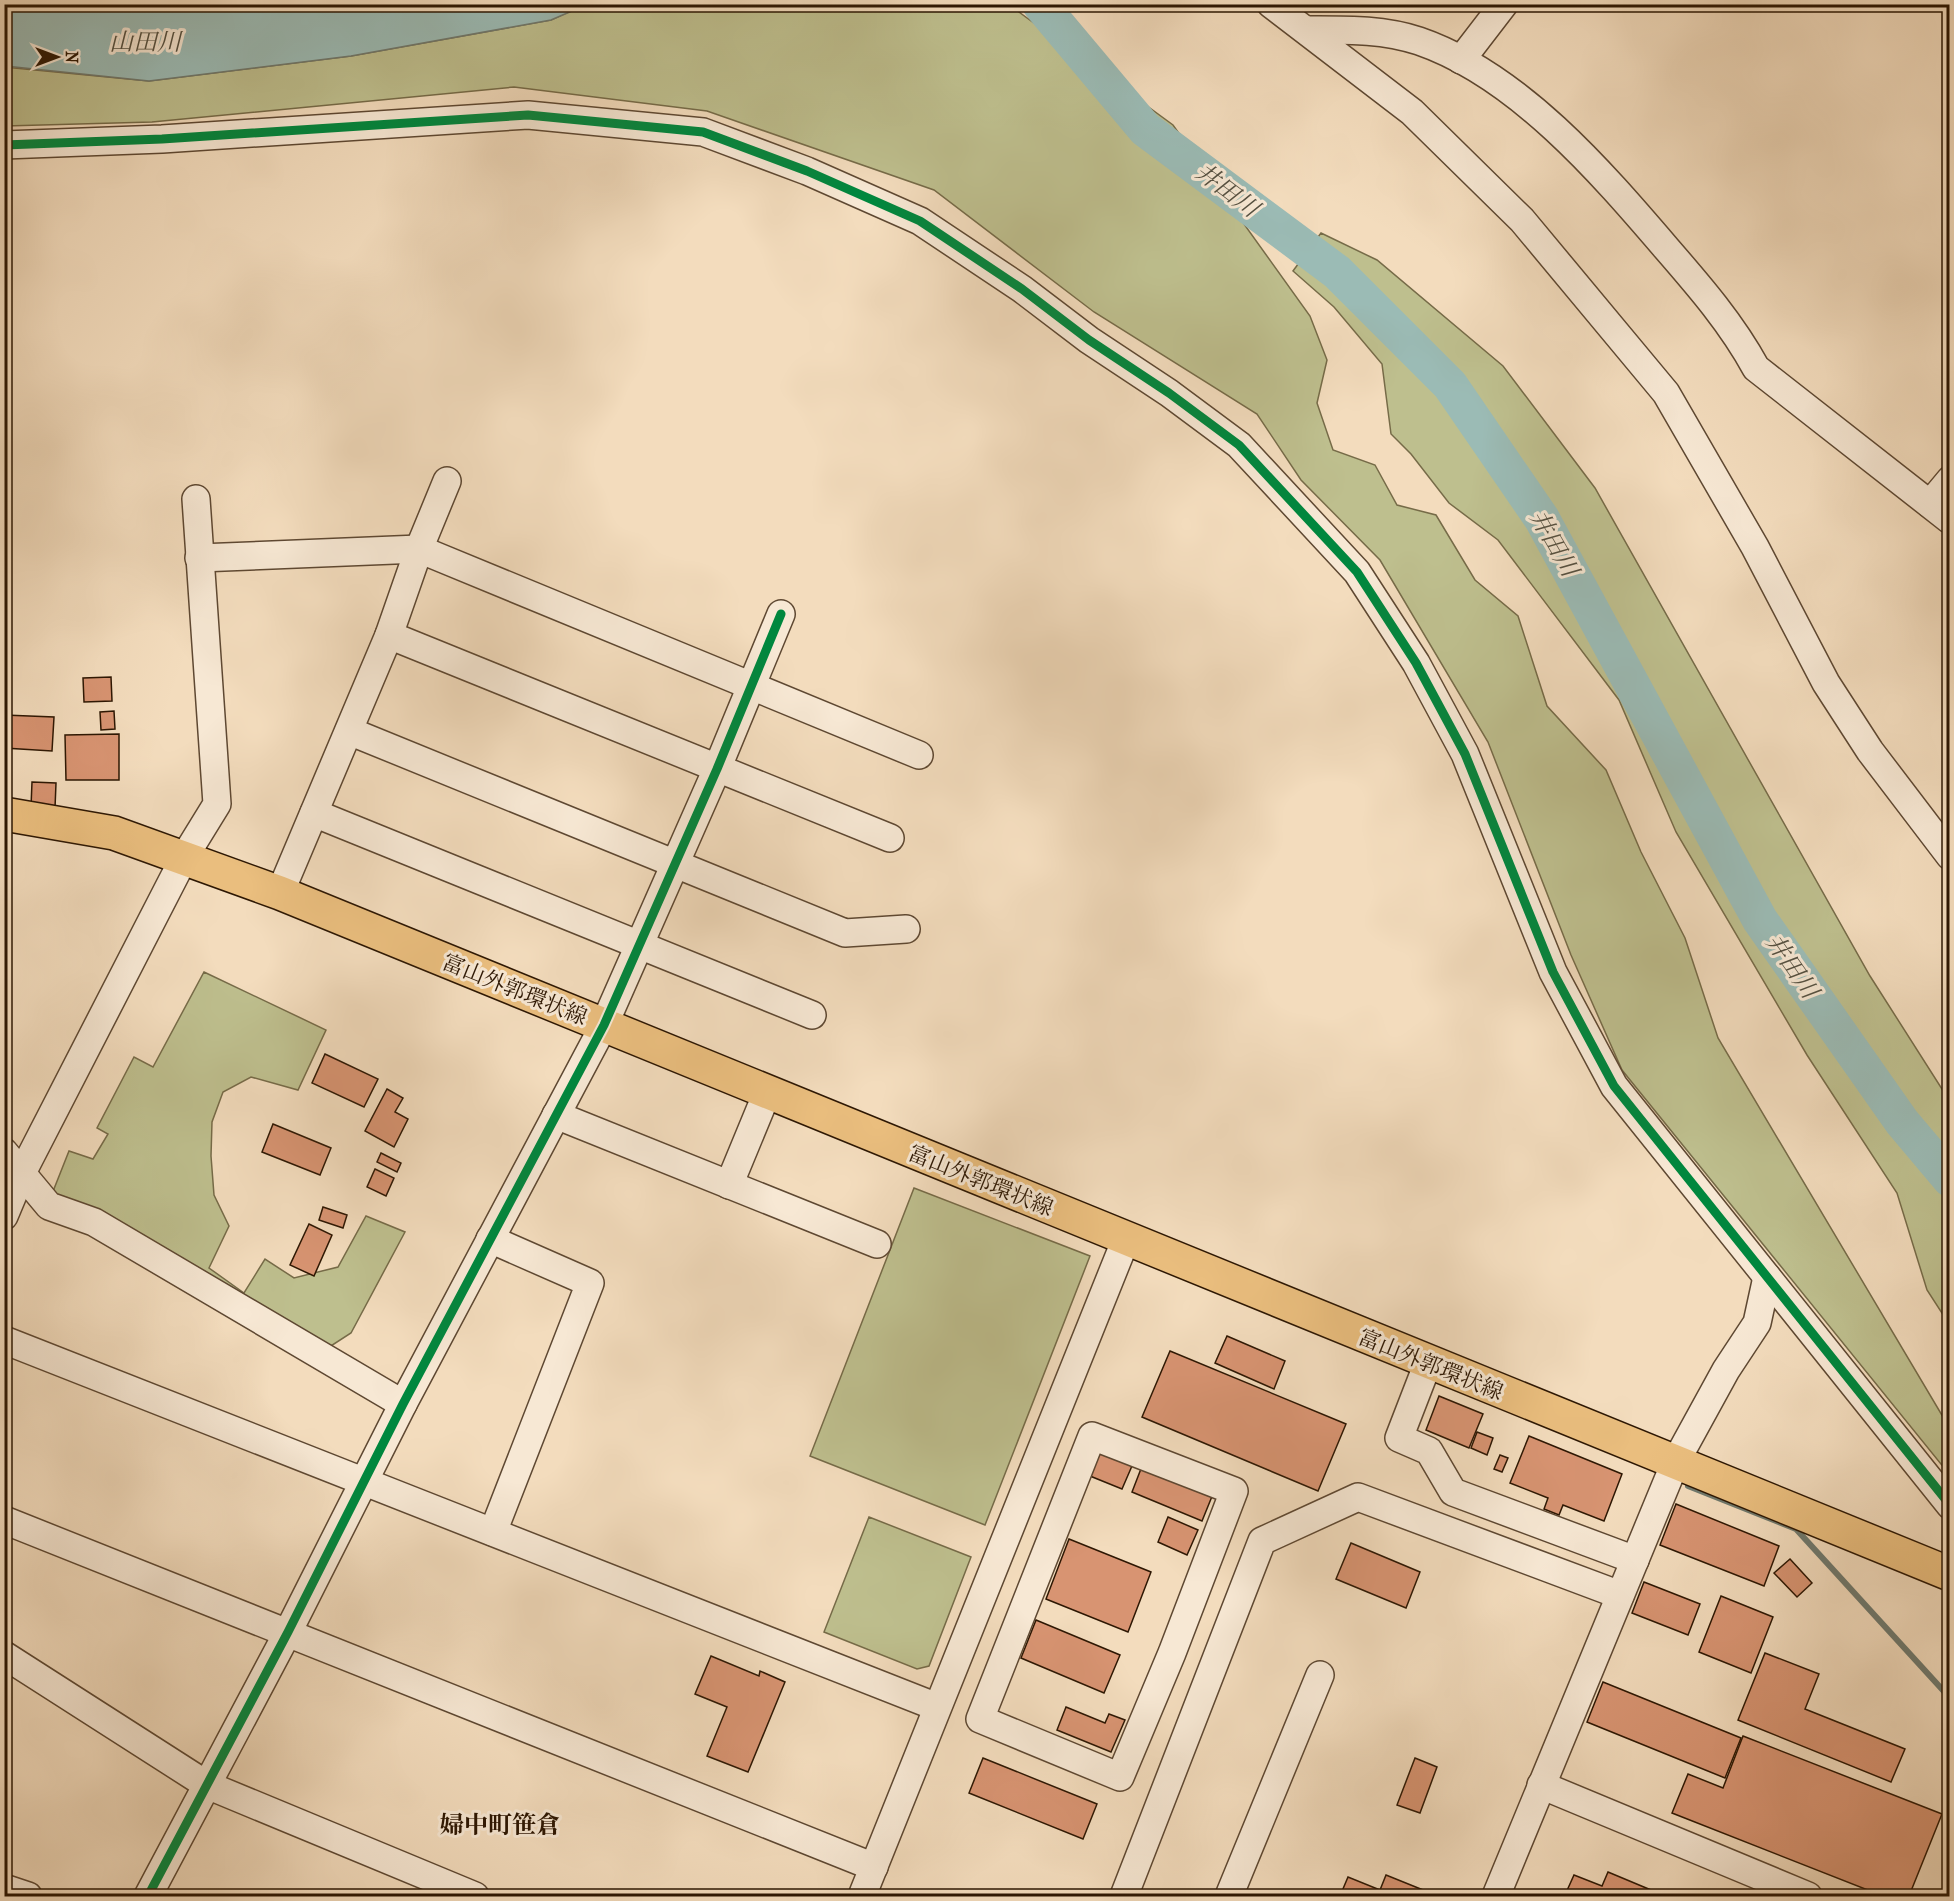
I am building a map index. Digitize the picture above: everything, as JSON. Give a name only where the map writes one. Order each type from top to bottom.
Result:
[{"type":"main road","name":"富山外郭環状線","points":[[4,814],[114,832],[185,856],[280,893],[1950,1574]]},
{"type":"street","points":[[1271,4],[1412,112],[1522,220],[1666,393],[1755,547],[1826,683],[1870,751],[1950,856]]},
{"type":"street","points":[[1461,60],[1504,4]]},
{"type":"street","points":[[1307,30],[1377,30],[1420,42],[1488,75],[1550,125],[1618,192],[1738,333],[1756,368],[1940,512],[1950,480]]},
{"type":"street","points":[[4,145],[162,139],[528,115],[703,132],[807,171],[920,221],[1022,289],[1239,445],[1358,572],[1416,663],[1466,754],[1553,972],[1614,1086],[1950,1505]]},
{"type":"street","points":[[280,893],[389,635],[419,549],[447,481]]},
{"type":"street","points":[[4,1216],[22,1173],[185,856],[217,804],[196,499]]},
{"type":"street","points":[[199,558],[419,549],[919,755]]},
{"type":"street","points":[[148,1896],[288,1632],[403,1404],[604,1026],[717,769],[781,614]]},
{"type":"street","points":[[389,635],[890,838]]},
{"type":"street","points":[[349,731],[845,933],[906,929]]},
{"type":"street","points":[[314,813],[812,1015]]},
{"type":"street","points":[[729,1185],[767,1093]]},
{"type":"street","points":[[556,1115],[877,1244]]},
{"type":"street","points":[[4,1152],[50,1206],[94,1222],[403,1404]]},
{"type":"street","points":[[490,1239],[590,1283],[493,1532]]},
{"type":"street","points":[[862,1896],[1126,1239]]},
{"type":"street","points":[[1496,1896],[1675,1463],[1726,1370],[1757,1323],[1767,1277]]},
{"type":"street","points":[[4,1340],[937,1707]]},
{"type":"street","points":[[1428,1362],[1399,1438],[1429,1451],[1453,1492],[1635,1560]]},
{"type":"street","points":[[1092,1436],[1234,1491],[1172,1653],[1120,1777],[980,1719],[1092,1436]]},
{"type":"street","points":[[1124,1896],[1262,1541],[1358,1497],[1620,1595]]},
{"type":"street","points":[[4,1520],[874,1867]]},
{"type":"street","points":[[1172,1653],[1212,1670]]},
{"type":"street","points":[[4,1655],[207,1785],[475,1896]]},
{"type":"street","points":[[1229,1896],[1320,1675]]},
{"type":"street","points":[[1541,1785],[1808,1896]]},
{"type":"street","points":[[4,1888],[28,1896]]},
{"type":"green space","points":[[586,4],[1008,4],[1173,125],[1310,316],[1327,360],[1317,403],[1333,450],[1375,465],[1397,505],[1436,515],[1475,580],[1518,616],[1547,706],[1606,770],[1641,852],[1685,938],[1718,1038],[1949,1427],[1949,1474],[1622,1070],[1571,955],[1488,742],[1380,560],[1301,480],[1257,414],[1094,312],[934,190],[707,111],[514,87],[152,122],[5,126],[4,67],[149,81],[351,56],[551,20]]},
{"type":"green space","points":[[1321,233],[1377,260],[1503,366],[1595,488],[1870,976],[1949,1100],[1949,1324],[1927,1290],[1897,1193],[1807,1055],[1676,832],[1619,700],[1498,540],[1449,503],[1411,454],[1391,434],[1382,364],[1334,307],[1293,271]]},
{"type":"green space","points":[[204,972],[326,1030],[298,1090],[251,1077],[223,1092],[212,1122],[211,1156],[214,1195],[229,1226],[209,1268],[244,1293],[265,1259],[294,1278],[338,1267],[366,1216],[405,1232],[351,1333],[320,1353],[50,1199],[69,1151],[93,1159],[108,1134],[97,1128],[134,1057],[153,1067]]},
{"type":"green space","points":[[914,1188],[1090,1256],[985,1525],[810,1456]]},
{"type":"green space","points":[[869,1517],[971,1557],[929,1666],[917,1669],[824,1632]]},
{"type":"water","name":"山田川","points":[[4,5],[586,5],[551,20],[351,56],[149,81],[5,66]]},
{"type":"building","points":[[111,677],[112,701],[84,702],[83,678]]},
{"type":"building","points":[[114,711],[115,729],[101,730],[100,712]]},
{"type":"building","points":[[4,715],[54,717],[52,751],[4,748]]},
{"type":"building","points":[[119,734],[119,780],[66,780],[65,735]]},
{"type":"building","points":[[32,782],[56,783],[55,808],[31,807]]},
{"type":"building","points":[[325,1054],[378,1079],[364,1107],[312,1083]]},
{"type":"building","points":[[387,1089],[403,1098],[395,1112],[408,1119],[394,1147],[365,1131]]},
{"type":"building","points":[[273,1124],[331,1148],[320,1175],[262,1152]]},
{"type":"building","points":[[381,1153],[401,1163],[397,1172],[377,1162]]},
{"type":"building","points":[[375,1169],[394,1178],[386,1196],[367,1187]]},
{"type":"building","points":[[323,1207],[347,1215],[343,1228],[319,1220]]},
{"type":"building","points":[[309,1224],[332,1235],[314,1276],[290,1265]]},
{"type":"building","points":[[1227,1336],[1285,1361],[1274,1389],[1215,1363]]},
{"type":"building","points":[[1170,1351],[1346,1424],[1318,1491],[1142,1417]]},
{"type":"building","points":[[1439,1396],[1483,1414],[1469,1448],[1426,1430]]},
{"type":"building","points":[[1477,1432],[1493,1438],[1487,1455],[1471,1448]]},
{"type":"building","points":[[1529,1436],[1622,1474],[1604,1521],[1563,1505],[1559,1515],[1544,1509],[1548,1498],[1510,1483]]},
{"type":"building","points":[[1103,1446],[1135,1459],[1122,1489],[1090,1476]]},
{"type":"building","points":[[1500,1455],[1508,1458],[1502,1472],[1494,1469]]},
{"type":"building","points":[[1144,1461],[1215,1489],[1202,1521],[1132,1492]]},
{"type":"building","points":[[1676,1504],[1779,1546],[1764,1586],[1660,1545]]},
{"type":"building","points":[[1168,1517],[1198,1530],[1187,1555],[1158,1542]]},
{"type":"building","points":[[1069,1539],[1151,1572],[1128,1632],[1046,1599]]},
{"type":"building","points":[[1351,1543],[1420,1572],[1406,1608],[1336,1579]]},
{"type":"building","points":[[1790,1559],[1812,1583],[1797,1597],[1774,1573]]},
{"type":"building","points":[[1644,1582],[1700,1604],[1688,1635],[1632,1613]]},
{"type":"building","points":[[1721,1596],[1773,1617],[1751,1673],[1699,1652]]},
{"type":"building","points":[[1036,1620],[1120,1655],[1104,1693],[1021,1658]]},
{"type":"building","points":[[1765,1653],[1819,1674],[1805,1709],[1905,1749],[1891,1782],[1738,1720]]},
{"type":"building","points":[[711,1656],[759,1676],[760,1671],[785,1682],[748,1772],[707,1756],[727,1707],[695,1694]]},
{"type":"building","points":[[1603,1682],[1741,1738],[1725,1778],[1587,1722]]},
{"type":"building","points":[[1066,1707],[1105,1723],[1109,1714],[1125,1720],[1111,1752],[1057,1730]]},
{"type":"building","points":[[1743,1736],[1942,1814],[1909,1896],[1883,1896],[1672,1813],[1688,1774],[1723,1788]]},
{"type":"building","points":[[983,1758],[1097,1804],[1083,1839],[969,1793]]},
{"type":"building","points":[[1415,1758],[1437,1767],[1420,1813],[1397,1805]]},
{"type":"building","points":[[1608,1872],[1651,1890],[1649,1896],[1565,1895],[1574,1875],[1602,1886]]},
{"type":"building","points":[[1386,1875],[1438,1896],[1340,1896],[1348,1877],[1380,1890]]},
{"type":"waterway","name":"井田川","points":[[1040,4],[1145,129],[1337,272],[1450,385],[1542,519],[1760,920],[1902,1122],[1950,1179]]},
{"type":"waterway","points":[[1688,1486],[1796,1529],[1950,1698]]},
{"type":"cycle path","points":[[4,145],[162,139],[528,115],[703,132],[807,171],[920,221],[1022,289],[1089,340],[1169,393],[1239,445],[1357,572],[1416,663],[1465,754],[1553,972],[1614,1086],[1950,1505]]},
{"type":"cycle path","points":[[148,1896],[288,1632],[403,1404],[604,1025],[717,769],[781,614]]},
{"type":"district","name":"婦中町笹倉","points":[[500,1825]]}]
